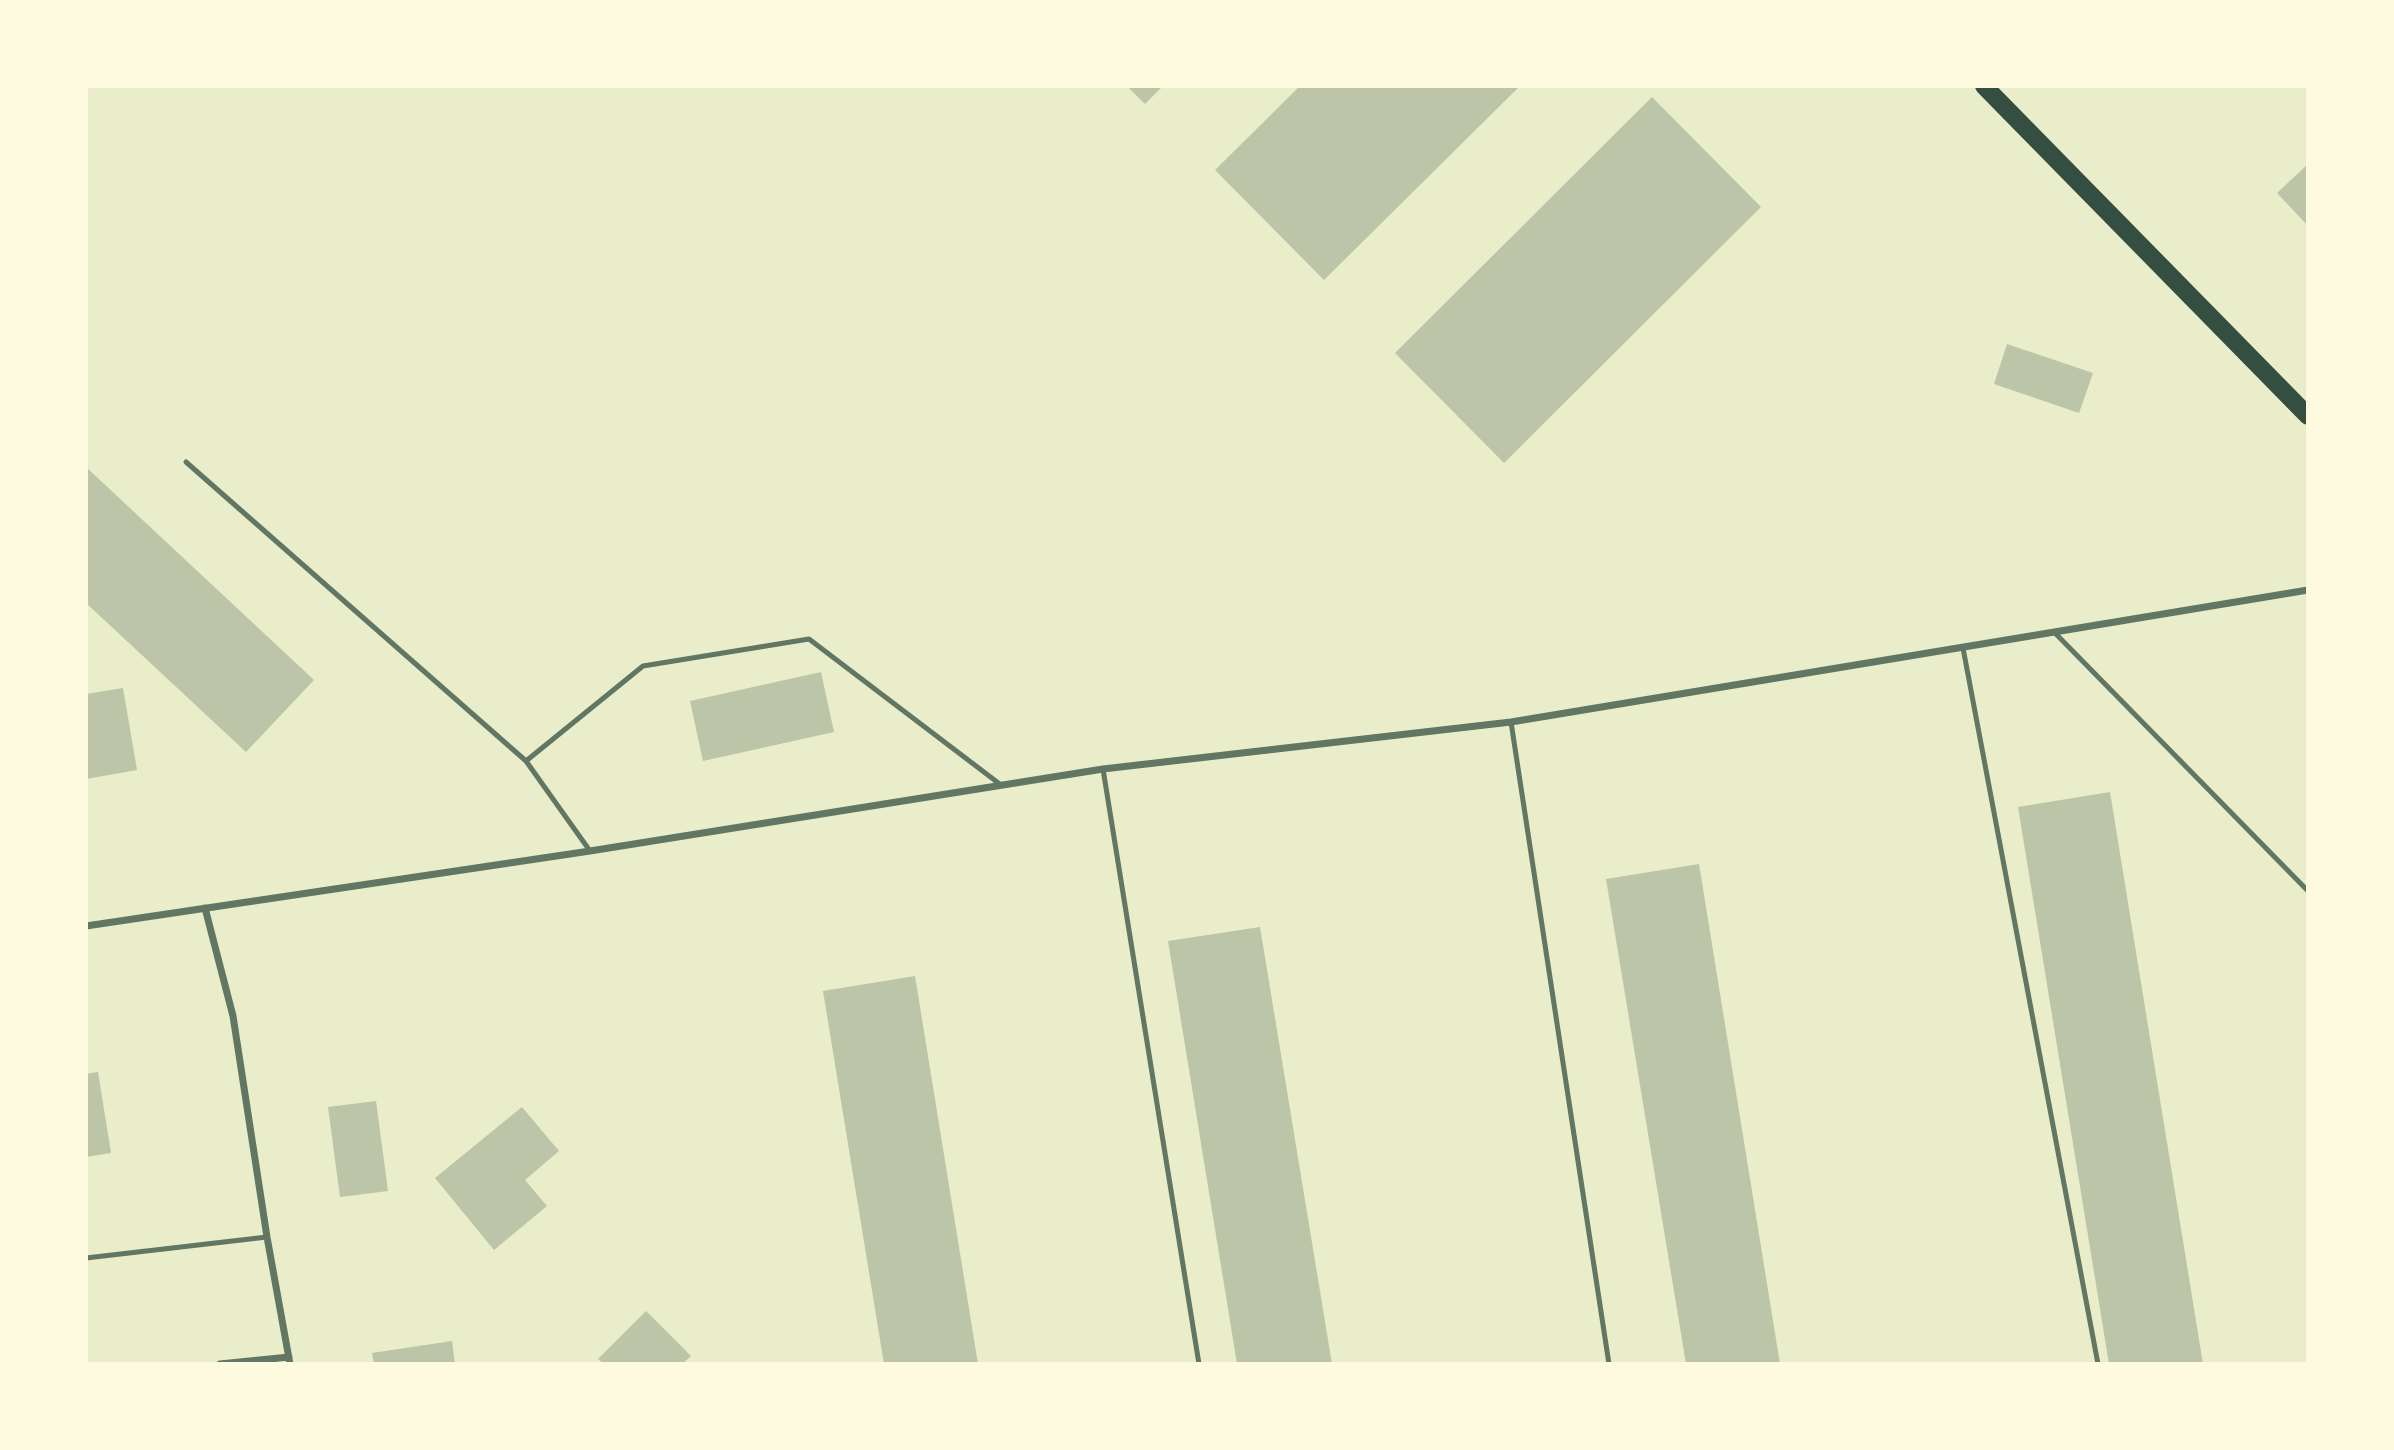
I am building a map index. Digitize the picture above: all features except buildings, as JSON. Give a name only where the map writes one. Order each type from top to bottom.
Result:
[{"type":"main road","points":[[1984,86],[2308,416]]},
{"type":"street","points":[[86,926],[590,851],[1103,769],[1511,722],[2308,590]]},
{"type":"street","points":[[205,908],[233,1016],[289,1361],[220,1364]]},
{"type":"lane","points":[[186,461],[526,761],[590,851]]},
{"type":"lane","points":[[2054,632],[2308,891]]},
{"type":"lane","points":[[526,761],[643,666],[809,639],[1001,785]]},
{"type":"lane","points":[[1963,648],[2098,1364]]},
{"type":"lane","points":[[1511,722],[1609,1364]]},
{"type":"lane","points":[[1103,769],[1199,1364]]},
{"type":"lane","points":[[86,1258],[267,1237]]}]
